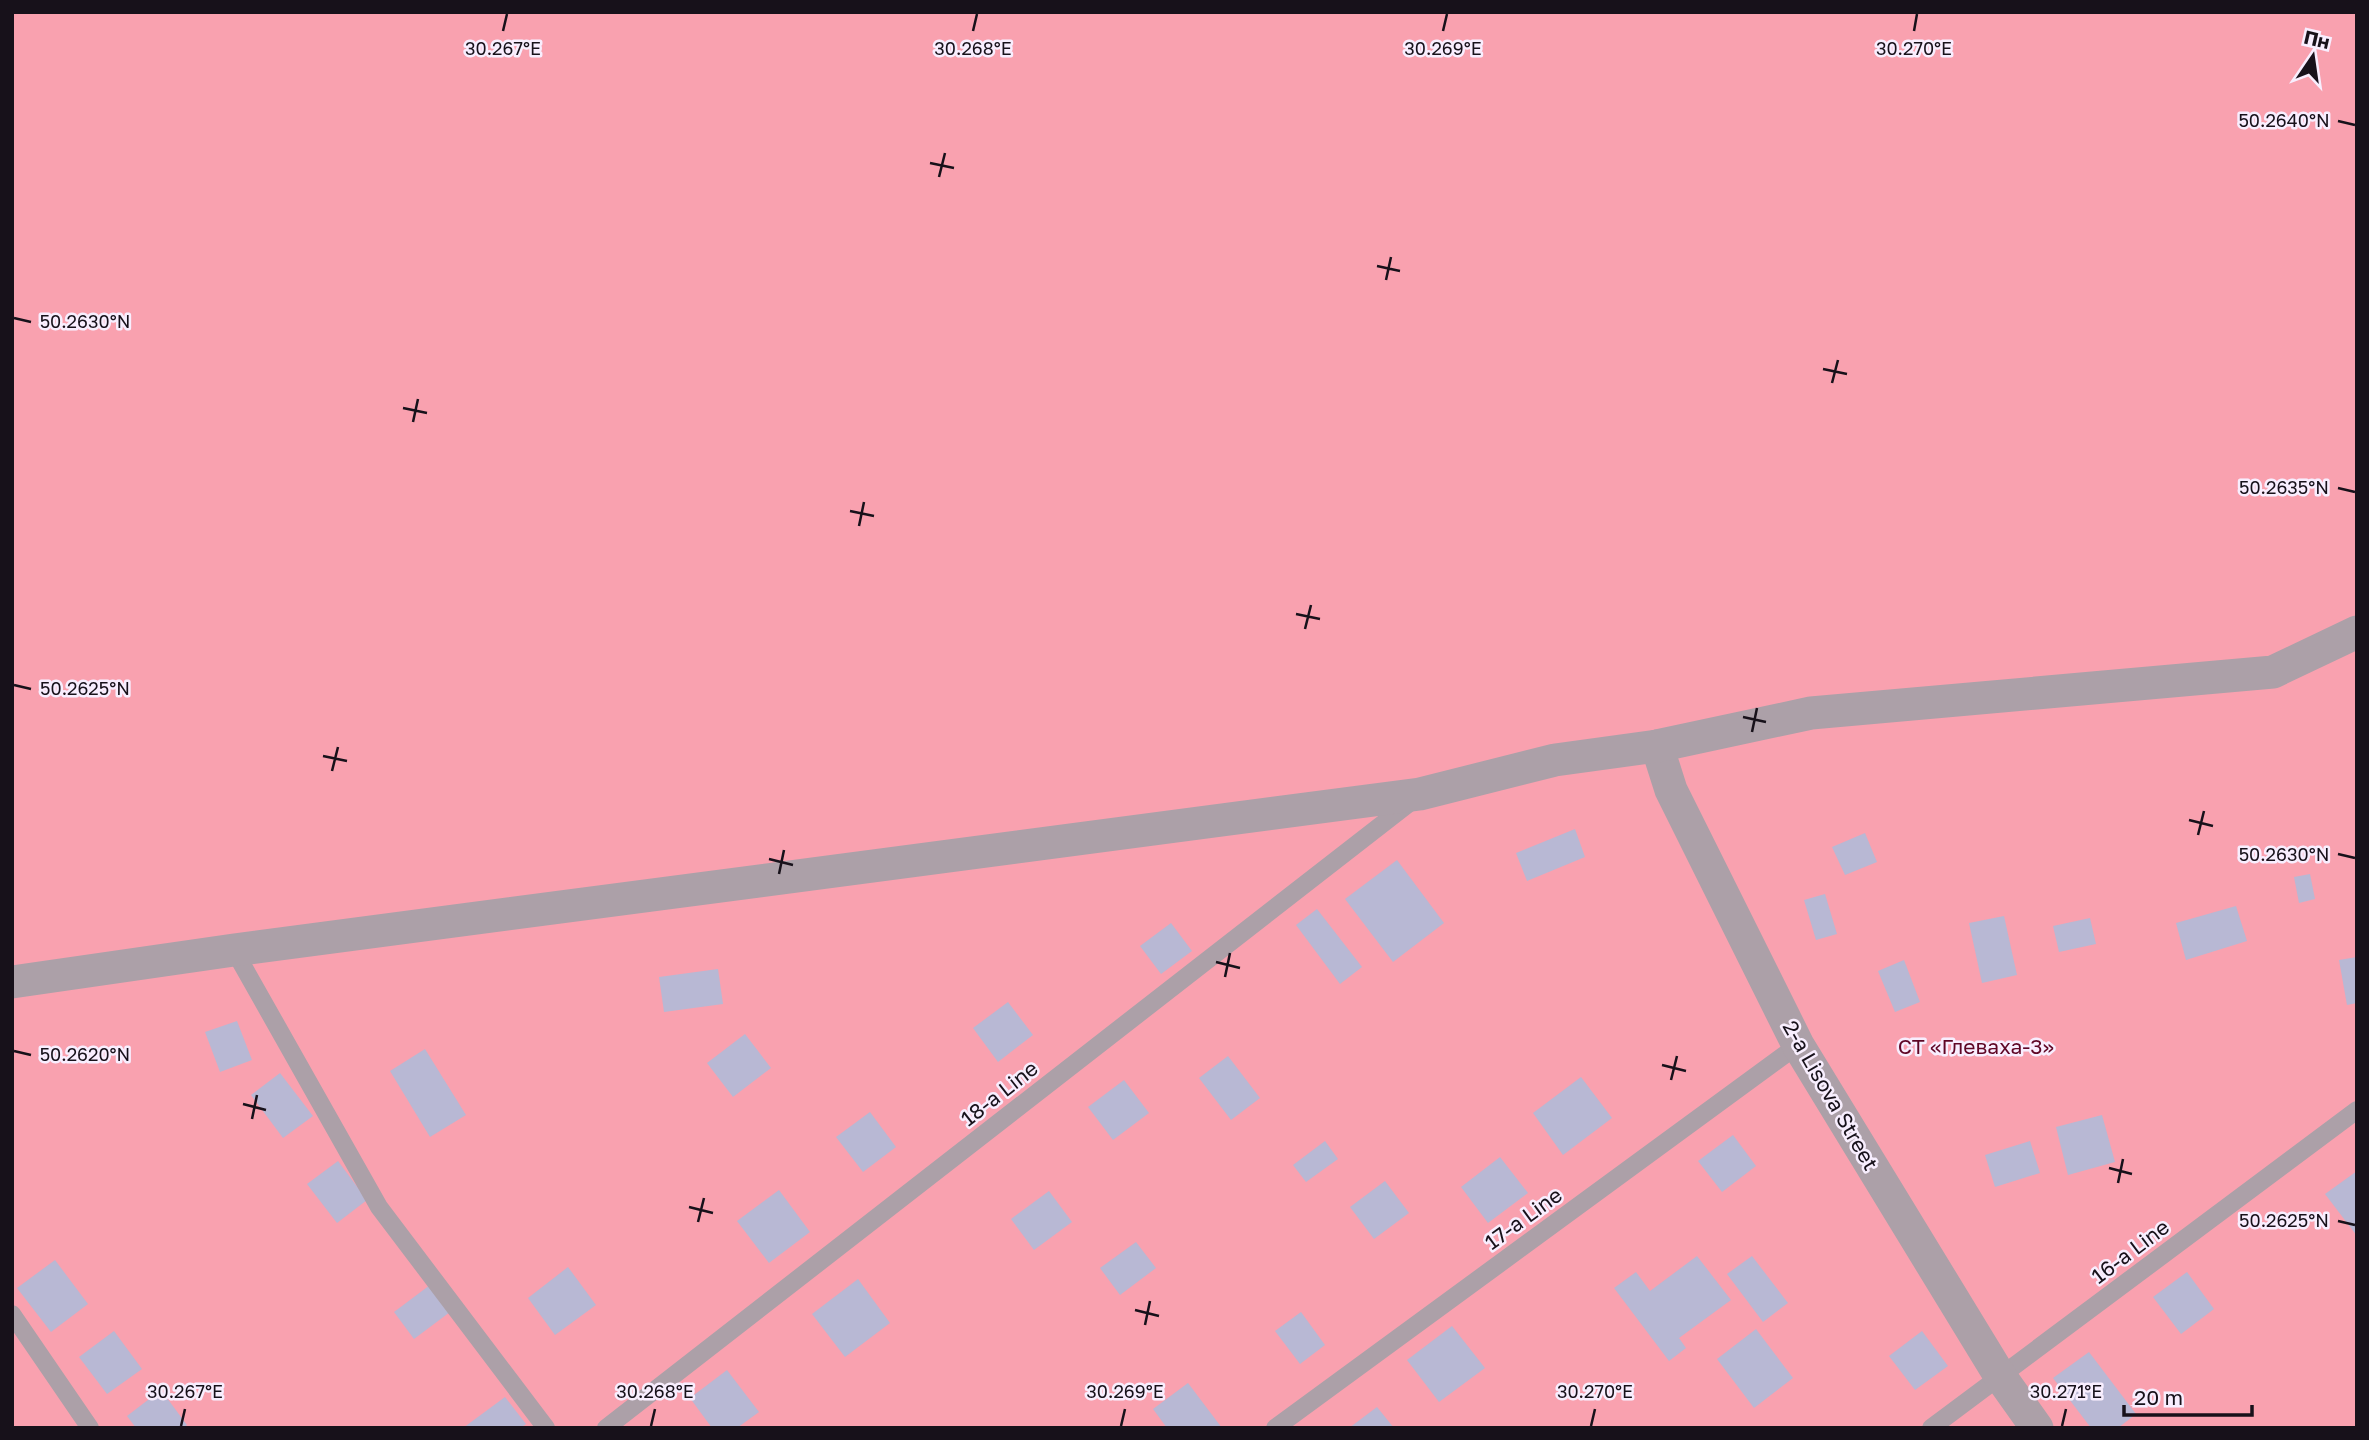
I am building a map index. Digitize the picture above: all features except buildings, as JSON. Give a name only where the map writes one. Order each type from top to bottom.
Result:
[{"type":"street","points":[[12,982],[234,950],[1420,794],[1555,760],[1657,746],[1811,713],[2273,672],[2357,632]]},
{"type":"street","name":"2-a Lisova Street","points":[[1657,746],[1671,790],[1798,1045],[2000,1377],[2037,1428]]},
{"type":"lane","name":"18-a Line","points":[[606,1428],[1420,794]]},
{"type":"lane","points":[[234,950],[379,1207],[546,1428]]},
{"type":"lane","name":"17-a Line","points":[[1275,1428],[1798,1045]]},
{"type":"lane","name":"16-a Line","points":[[1931,1428],[2357,1110]]},
{"type":"lane","points":[[12,1314],[90,1428]]},
{"type":"green space","name":"СТ «Глеваха-3»","points":[[12,12],[2357,12],[2357,1428],[12,1428]]}]
